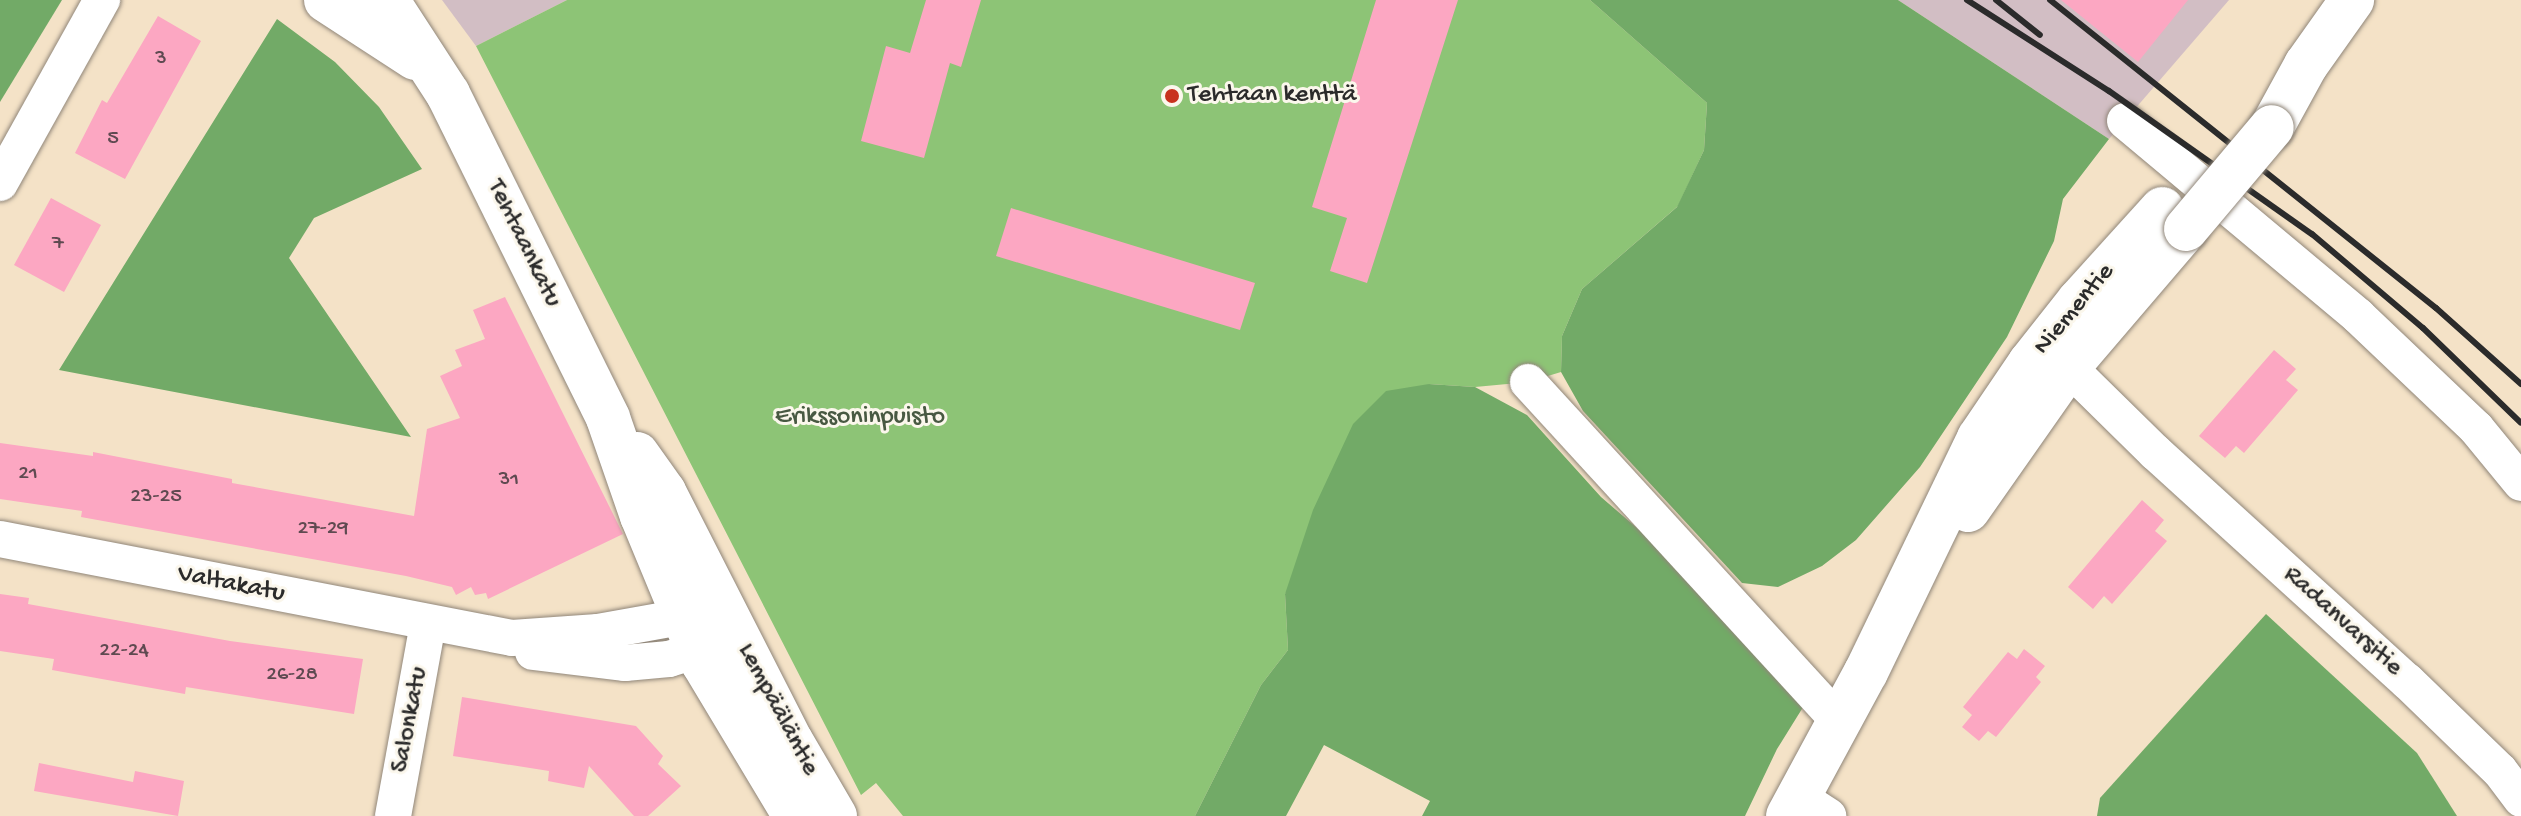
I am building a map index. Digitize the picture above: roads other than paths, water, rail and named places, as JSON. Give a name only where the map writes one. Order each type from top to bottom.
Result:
[{"type":"main road","name":"Tehtaankatu","points":[[326,0],[400,46],[433,71]]},
{"type":"main road","name":"Tehtaankatu","points":[[387,0],[433,71],[493,183],[608,418],[690,634]]},
{"type":"main road","name":"Niementie","points":[[1805,810],[1838,720],[1902,598],[1926,571],[2048,368],[2261,120],[2306,65],[2352,0]]},
{"type":"main road","name":"Tehtaankatu","points":[[608,418],[664,492],[730,620]]},
{"type":"main road","name":"Lempääläntie","points":[[730,620],[791,741],[835,816]]},
{"type":"main road","name":"Lempääläntie","points":[[690,634],[724,703],[795,816]]},
{"type":"street","points":[[0,183],[102,0]]},
{"type":"street","points":[[2125,121],[2358,316],[2476,428],[2521,483]]},
{"type":"street","name":"Radanvarsitie","points":[[2048,368],[2156,453],[2407,681],[2500,771],[2521,799]]},
{"type":"street","points":[[1528,382],[1838,720]]},
{"type":"street","name":"Valtakatu","points":[[0,539],[446,628],[512,638],[690,634],[730,620]]},
{"type":"street","name":"Salonkatu","points":[[393,816],[446,628]]},
{"type":"railway","points":[[1967,0],[2109,91],[2312,234],[2423,328],[2521,423]]},
{"type":"railway","points":[[1996,0],[2040,35]]},
{"type":"railway","points":[[2050,0],[2436,308],[2521,384]]},
{"type":"place","name":"Tehtaan kenttä","points":[[1172,96]]},
{"type":"park label","name":"Erikssoninpuisto","points":[[860,418]]}]
